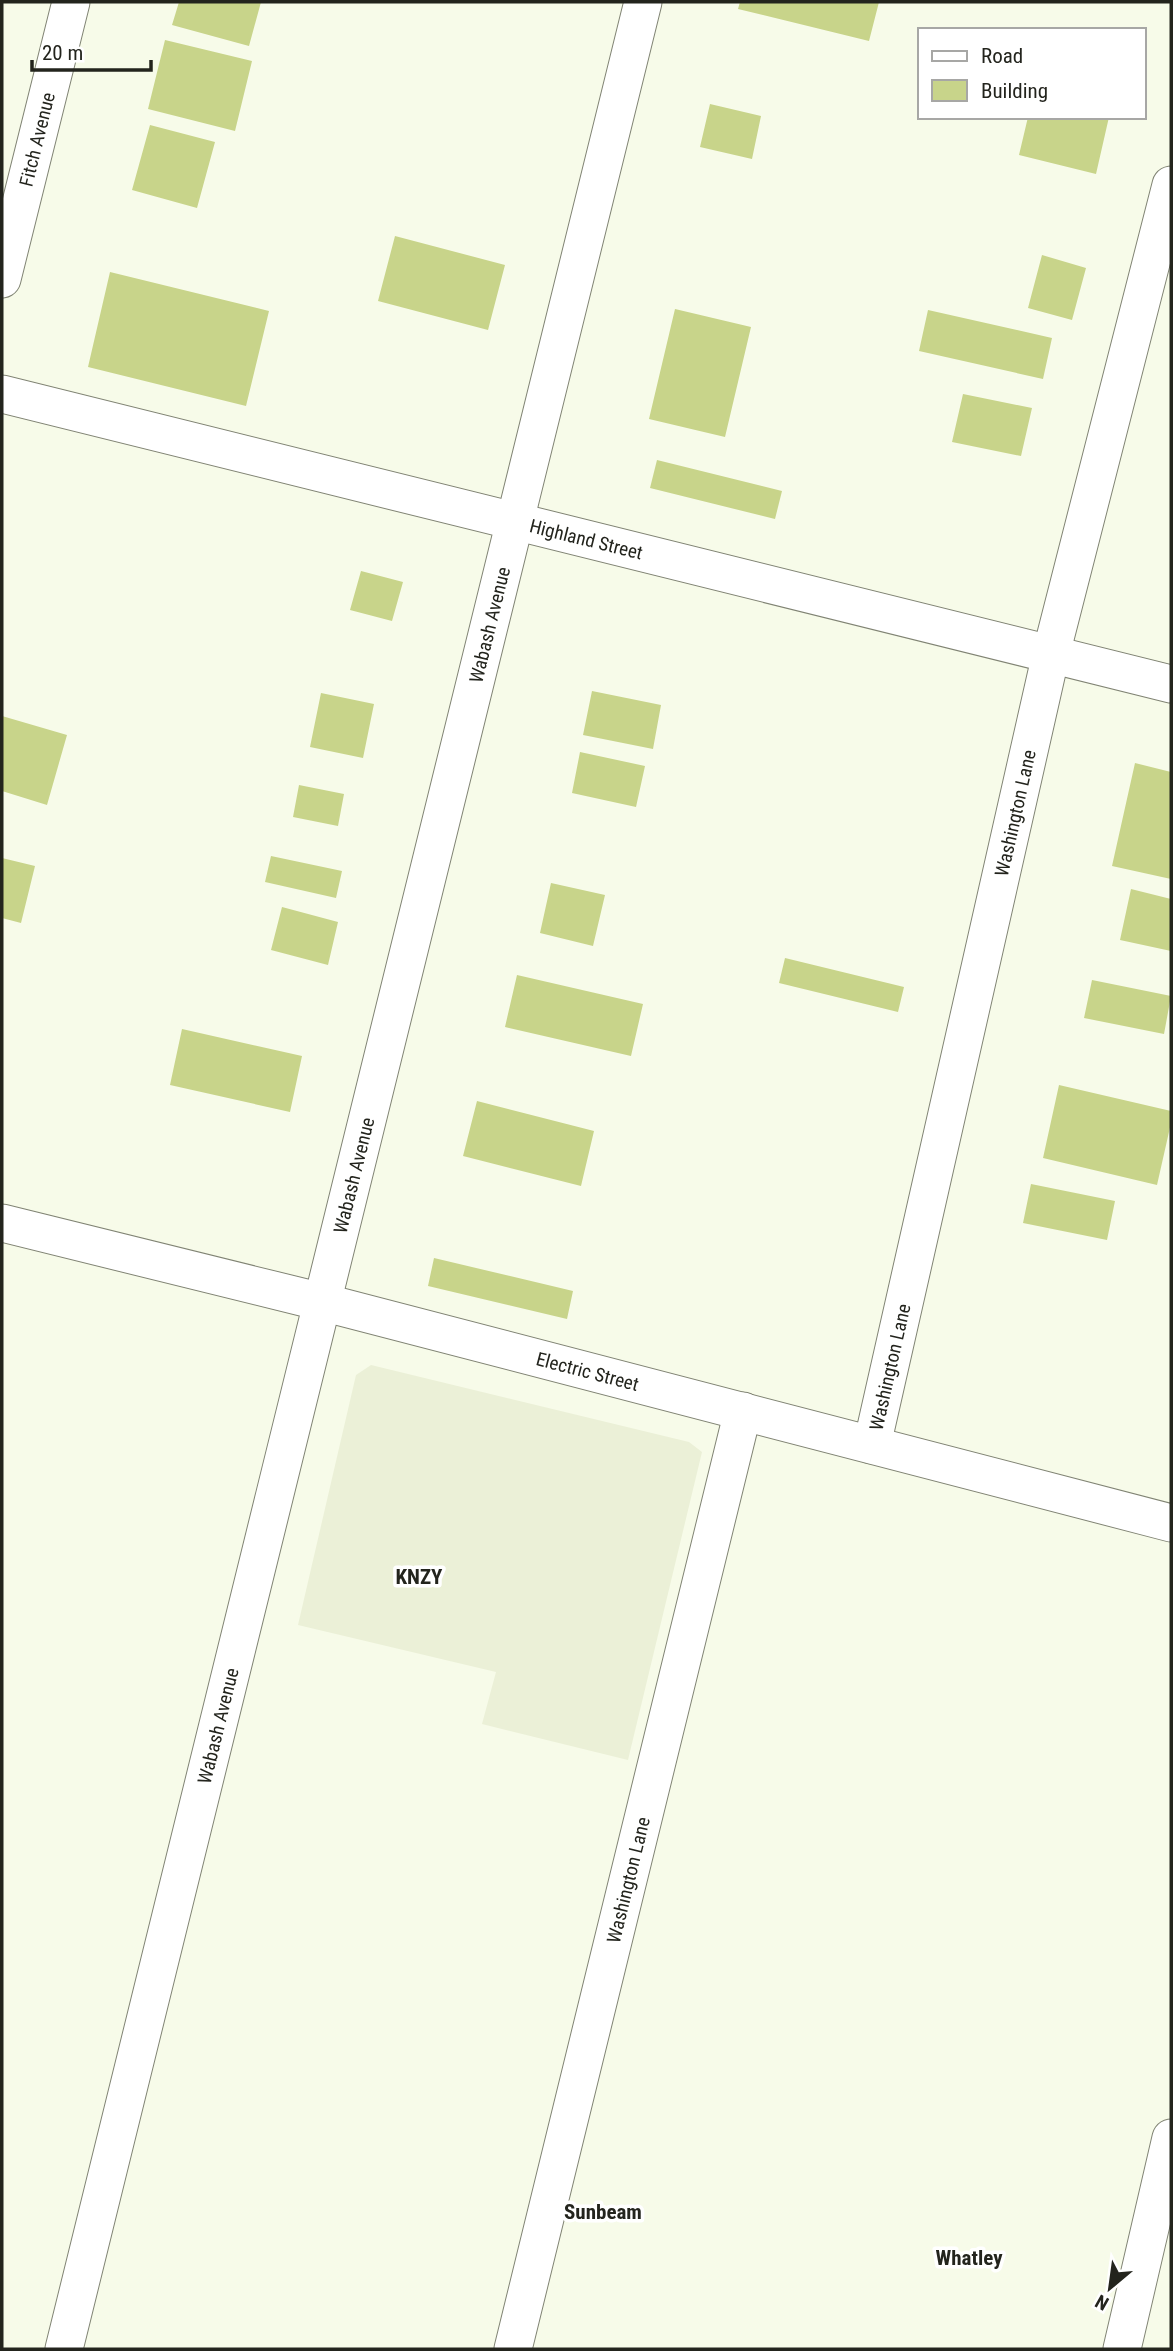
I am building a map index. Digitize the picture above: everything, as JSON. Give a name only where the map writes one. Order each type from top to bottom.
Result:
[{"type":"street","name":"Fitch Avenue","points":[[2,279],[71,2]]},
{"type":"street","name":"Wabash Avenue","points":[[64,2349],[643,2]]},
{"type":"street","name":"Washington Lane","points":[[872,1445],[1051,654],[1171,185]]},
{"type":"street","name":"Highland Street","points":[[2,394],[1171,684]]},
{"type":"street","name":"Electric Street","points":[[2,1223],[322,1302],[1171,1523]]},
{"type":"street","name":"Washington Lane","points":[[513,2349],[743,1411]]},
{"type":"street","points":[[1122,2349],[1171,2138]]},
{"type":"shaded area","points":[[371,1365],[689,1442],[702,1452],[628,1760],[482,1724],[496,1672],[298,1625],[356,1375]]},
{"type":"building","points":[[179,2],[261,2],[249,46],[172,25]]},
{"type":"building","points":[[740,2],[879,2],[869,41],[738,9]]},
{"type":"building","points":[[165,40],[252,61],[235,131],[148,109]]},
{"type":"building","points":[[710,104],[761,116],[752,159],[700,147]]},
{"type":"building","points":[[1028,119],[1109,119],[1096,174],[1019,155]]},
{"type":"building","points":[[150,125],[215,142],[197,208],[132,190]]},
{"type":"building","points":[[395,236],[505,265],[488,330],[378,301]]},
{"type":"building","points":[[1042,255],[1086,268],[1072,320],[1028,308]]},
{"type":"building","points":[[110,272],[269,311],[246,406],[88,367]]},
{"type":"building","points":[[675,309],[751,327],[725,437],[649,419]]},
{"type":"building","points":[[928,310],[1052,338],[1043,379],[919,351]]},
{"type":"building","points":[[963,394],[1032,408],[1021,456],[952,442]]},
{"type":"building","points":[[657,460],[782,491],[775,519],[650,488]]},
{"type":"building","points":[[361,571],[403,582],[392,621],[350,610]]},
{"type":"building","points":[[592,691],[661,705],[653,749],[583,735]]},
{"type":"building","points":[[321,693],[374,704],[363,758],[310,747]]},
{"type":"building","points":[[2,716],[67,735],[47,805],[2,791]]},
{"type":"building","points":[[580,752],[645,766],[636,807],[572,793]]},
{"type":"building","points":[[1135,763],[1171,772],[1171,879],[1112,866]]},
{"type":"building","points":[[299,785],[344,794],[338,826],[293,817]]},
{"type":"building","points":[[271,856],[342,871],[336,898],[265,882]]},
{"type":"building","points":[[2,858],[35,866],[21,923],[2,918]]},
{"type":"building","points":[[551,883],[605,895],[593,946],[540,933]]},
{"type":"building","points":[[1131,889],[1171,899],[1171,951],[1120,940]]},
{"type":"building","points":[[282,907],[338,922],[328,965],[271,950]]},
{"type":"building","points":[[785,958],[904,987],[898,1012],[779,983]]},
{"type":"building","points":[[517,975],[643,1004],[631,1056],[505,1027]]},
{"type":"building","points":[[1092,980],[1171,996],[1164,1034],[1084,1018]]},
{"type":"building","points":[[182,1029],[302,1056],[290,1112],[170,1085]]},
{"type":"building","points":[[1059,1085],[1171,1111],[1171,1123],[1157,1185],[1043,1158]]},
{"type":"building","points":[[477,1101],[594,1131],[581,1186],[463,1156]]},
{"type":"building","points":[[1031,1184],[1115,1201],[1107,1240],[1023,1223]]},
{"type":"building","points":[[434,1258],[573,1291],[567,1319],[428,1286]]},
{"type":"district","name":"KNZY","points":[[419,1577]]},
{"type":"district","name":"Sunbeam","points":[[603,2212]]},
{"type":"district","name":"Whatley","points":[[969,2258]]}]
